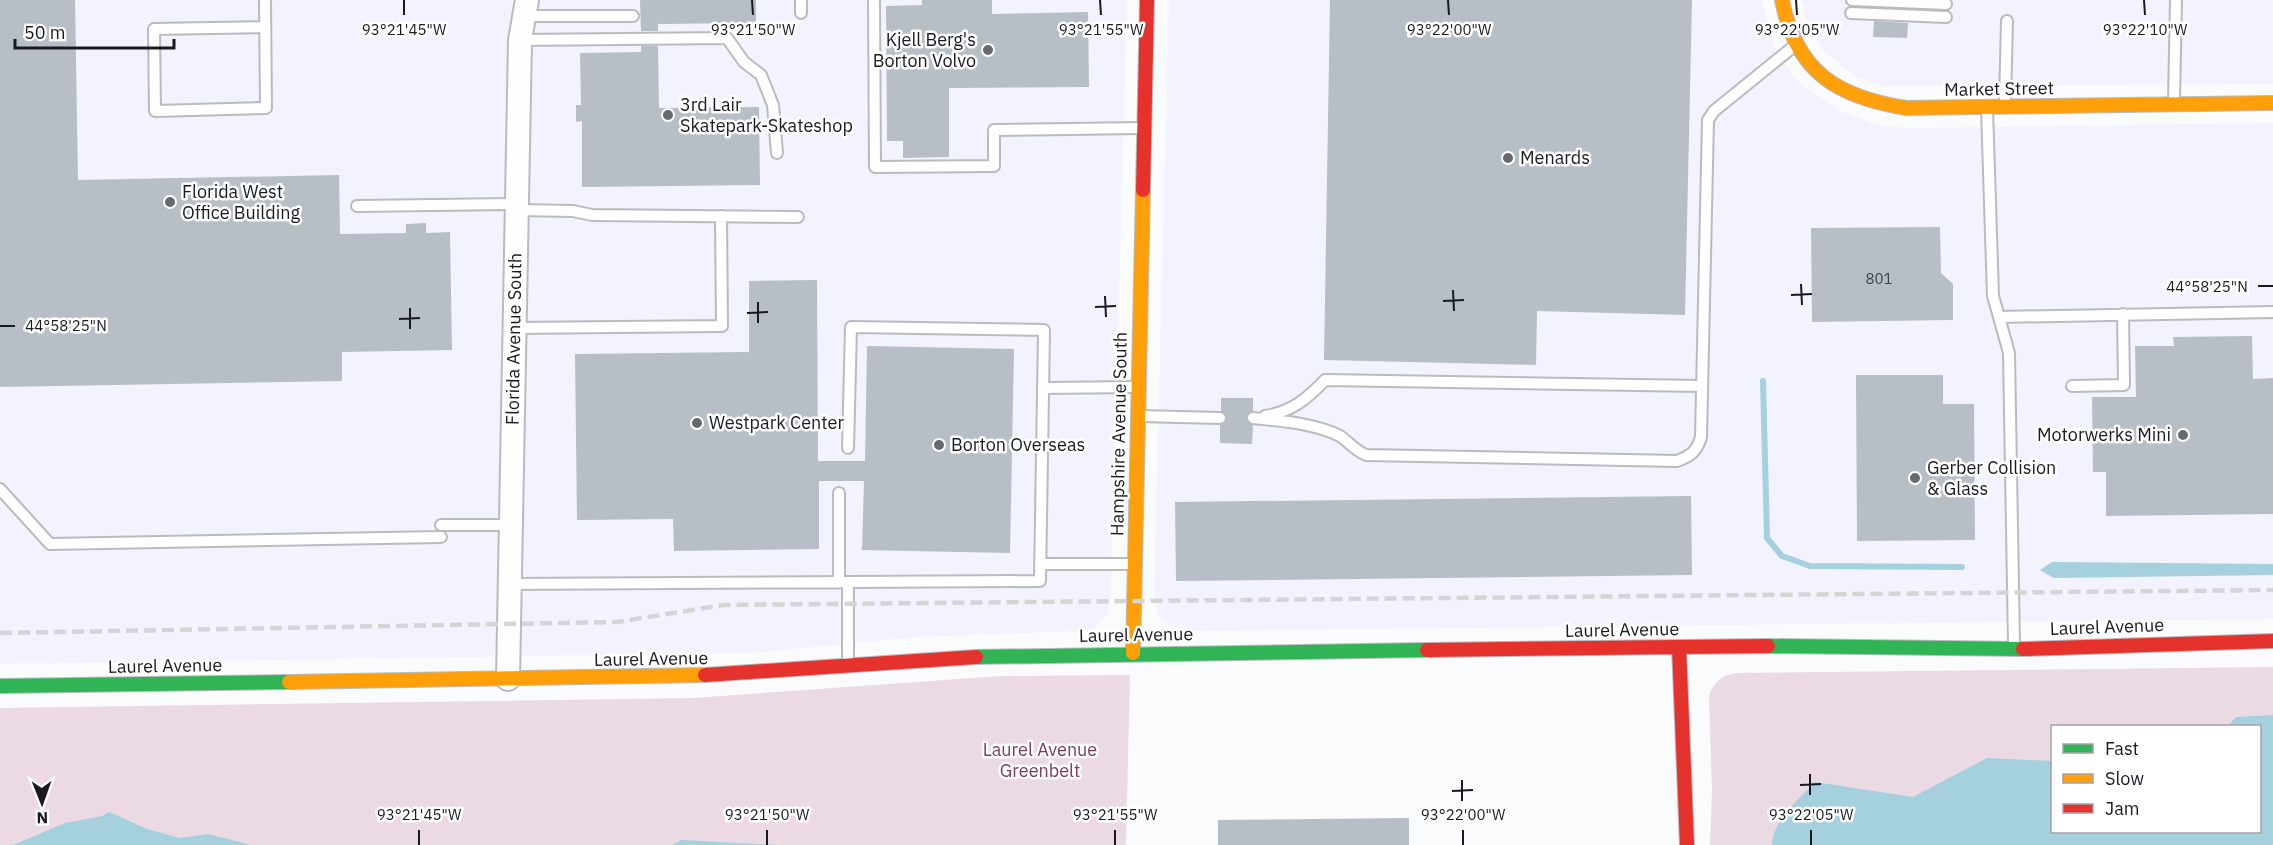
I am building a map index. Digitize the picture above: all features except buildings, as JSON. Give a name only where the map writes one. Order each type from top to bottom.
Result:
[{"type":"street","name":"Hampshire Avenue South","points":[[1133,653],[1148,0]]},
{"type":"street","name":"Market Street","points":[[1782,0],[1786,21],[1796,45],[1815,72],[1858,100],[1906,108],[2273,103]]},
{"type":"street","name":"Florida Avenue South","points":[[508,679],[520,40],[525,8]]},
{"type":"street","name":"Laurel Avenue","points":[[0,686],[728,675],[998,655],[1679,647],[2014,649],[2273,641]]},
{"type":"street","points":[[1679,647],[1687,845]]},
{"type":"lane","points":[[265,0],[266,108],[155,111],[154,29],[265,27]]},
{"type":"lane","points":[[801,0],[801,13]]},
{"type":"lane","points":[[874,0],[876,167],[994,166],[994,130],[1145,128]]},
{"type":"lane","points":[[1852,0],[1946,4]]},
{"type":"lane","points":[[2174,105],[2176,0]]},
{"type":"lane","points":[[525,8],[633,16]]},
{"type":"lane","points":[[1851,13],[1946,17]]},
{"type":"lane","points":[[2005,106],[2007,21]]},
{"type":"lane","points":[[520,40],[727,38],[744,62],[761,75],[773,105],[777,153]]},
{"type":"lane","points":[[1702,386],[1325,380],[1305,400],[1282,413],[1253,418],[1282,421],[1329,432],[1341,437],[1352,449],[1366,455],[1677,461],[1690,457],[1698,448],[1701,437],[1708,120],[1714,111],[1796,45]]},
{"type":"lane","points":[[1987,107],[1993,296],[2009,353],[2014,649]]},
{"type":"lane","points":[[357,206],[517,207],[573,211],[592,215],[798,217]]},
{"type":"lane","points":[[515,328],[722,326],[721,216]]},
{"type":"lane","points":[[1999,317],[2273,312]]},
{"type":"lane","points":[[2072,386],[2124,385],[2123,314]]},
{"type":"lane","points":[[509,584],[1040,580],[1044,330],[851,327],[848,448]]},
{"type":"lane","points":[[1043,388],[1138,387]]},
{"type":"lane","points":[[1137,416],[1220,418]]},
{"type":"lane","points":[[0,489],[50,544],[441,537]]},
{"type":"lane","points":[[839,493],[848,665]]},
{"type":"lane","points":[[441,525],[510,525]]},
{"type":"lane","points":[[1040,564],[1134,564]]},
{"type":"shaded area","points":[[0,0],[1127,0],[1111,589],[1108,613],[1094,628],[1081,631],[918,637],[752,653],[0,664]]},
{"type":"shaded area","points":[[1169,0],[1762,0],[1773,44],[1784,64],[1800,83],[1834,108],[1873,124],[1907,128],[2273,123],[2273,619],[1194,631],[1170,626],[1157,613],[1154,591]]},
{"type":"shaded area","points":[[1802,0],[2273,0],[2273,84],[1884,86],[1856,77],[1823,50],[1808,28]]},
{"type":"green space","points":[[2273,667],[2273,845],[1710,845],[1712,790],[1709,695],[1719,680],[1736,673]]},
{"type":"green space","name":"Laurel Avenue Greenbelt","points":[[1130,675],[1126,845],[0,845],[0,708],[693,698],[1001,676]]},
{"type":"water","points":[[2052,562],[2273,564],[2273,575],[2054,578],[2040,570]]},
{"type":"water","points":[[2273,715],[2273,845],[1772,845],[1773,836],[1782,818],[1815,782],[1913,797],[1987,758],[2051,761],[2051,833],[2261,833],[2261,725],[2229,725],[2236,717]]},
{"type":"water","points":[[109,812],[147,829],[180,838],[208,834],[251,845],[13,845],[65,823],[102,816]]},
{"type":"water","points":[[681,840],[781,845],[672,845]]},
{"type":"waterway","points":[[1763,381],[1767,538],[1782,556],[1810,566],[1962,567]]},
{"type":"railway","points":[[0,633],[617,622],[723,605],[2273,590]]},
{"type":"traffic: fast","points":[[1768,646],[2023,649]]},
{"type":"traffic: fast","points":[[976,657],[1427,650]]},
{"type":"traffic: fast","points":[[0,686],[289,682]]},
{"type":"traffic: slow","points":[[1782,0],[1789,25],[1798,46],[1809,63],[1823,77],[1840,88],[1859,97],[1881,103],[1906,108],[2273,103]]},
{"type":"traffic: slow","points":[[1133,653],[1143,190]]},
{"type":"traffic: slow","points":[[289,682],[705,675]]},
{"type":"traffic: jam","points":[[1143,190],[1147,0]]},
{"type":"traffic: jam","points":[[2023,649],[2273,641]]},
{"type":"traffic: jam","points":[[1427,650],[1768,646]]},
{"type":"traffic: jam","points":[[1679,647],[1687,845]]},
{"type":"traffic: jam","points":[[705,675],[976,657]]},
{"type":"place","name":"Kjell Berg's Borton Volvo","points":[[988,50]]},
{"type":"place","name":"3rd Lair Skatepark-Skateshop","points":[[668,115]]},
{"type":"place","name":"Menards","points":[[1508,158]]},
{"type":"place","name":"Florida West Office Building","points":[[170,202]]},
{"type":"place","name":"Westpark Center","points":[[697,423]]},
{"type":"place","name":"Motorwerks Mini","points":[[2183,435]]},
{"type":"place","name":"Borton Overseas","points":[[939,445]]},
{"type":"place","name":"Gerber Collision & Glass","points":[[1915,478]]}]
